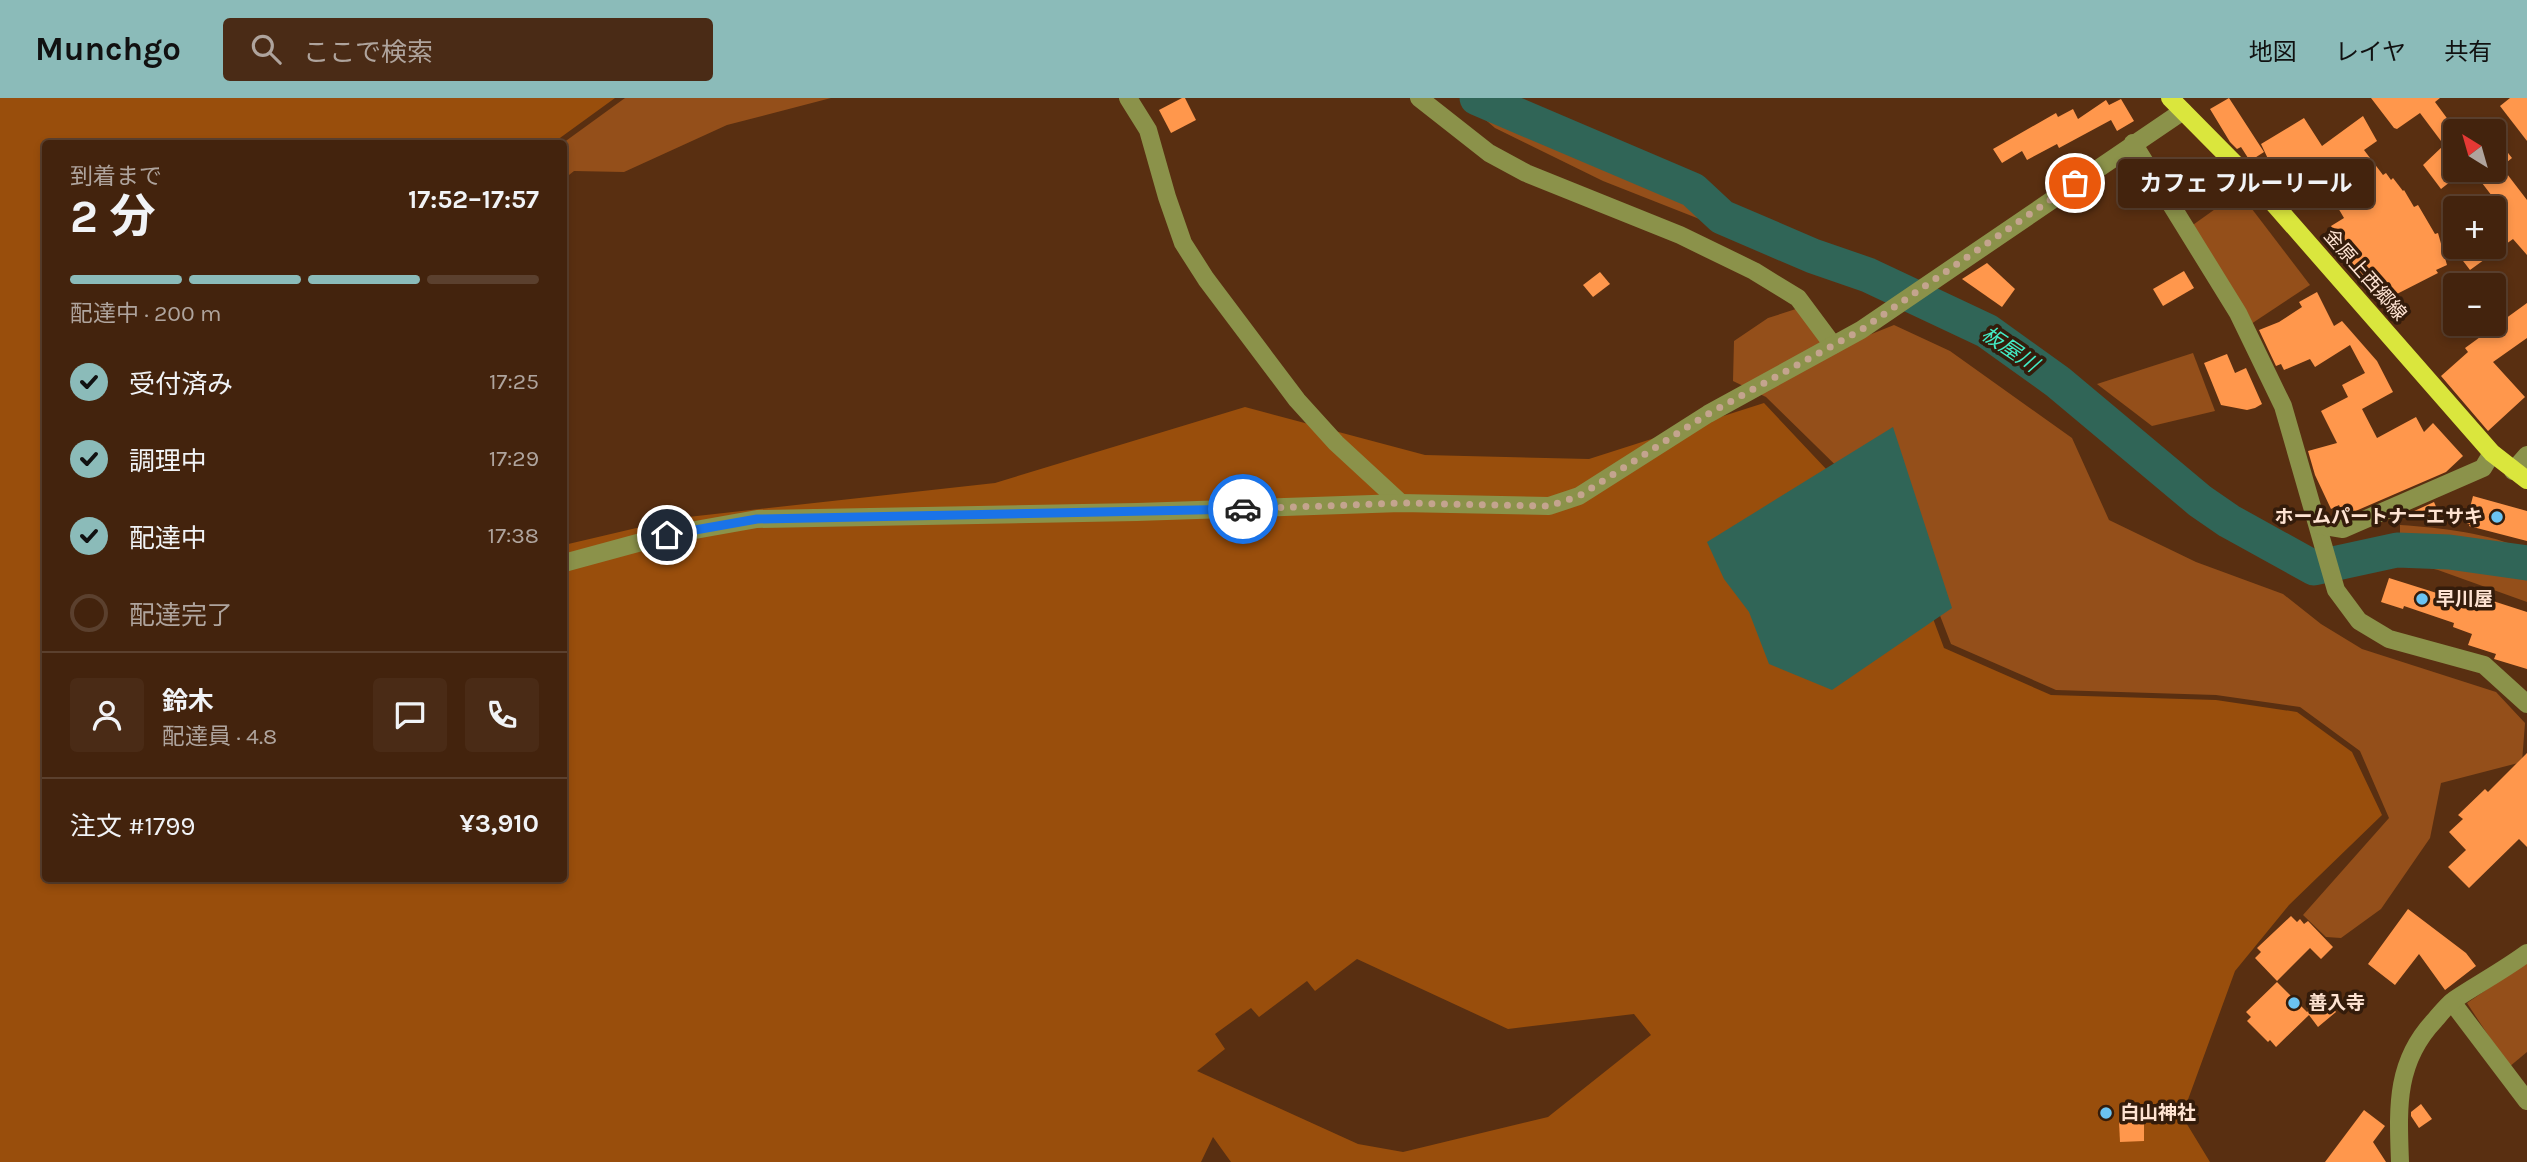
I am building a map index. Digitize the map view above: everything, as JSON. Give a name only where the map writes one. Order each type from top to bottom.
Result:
[{"type":"main road","name":"金原上西郷線","points":[[2176,105],[2267,196],[2491,453],[2520,475]]},
{"type":"street","points":[[1128,98],[1148,130],[1183,243],[1206,279],[1297,400],[1336,443],[1401,503]]},
{"type":"street","points":[[1419,98],[1489,153],[1526,173],[1680,235],[1765,278],[1798,298],[1833,345]]},
{"type":"street","points":[[567,562],[667,535],[757,519],[1164,511],[1401,503],[1549,506],[1579,496],[1708,414],[1891,311],[2133,143],[2176,105]]},
{"type":"street","points":[[2133,143],[2238,313],[2283,406],[2336,590],[2359,621],[2389,639],[2484,665],[2527,704]]},
{"type":"street","points":[[2319,529],[2343,529],[2483,468],[2491,453]]},
{"type":"street","points":[[2520,475],[2527,455]]},
{"type":"street","points":[[2400,1162],[2399,1116],[2406,1063],[2424,1031],[2452,1002],[2499,974],[2527,953]]},
{"type":"street","points":[[2452,1002],[2527,1101]]},
{"type":"shaded area","points":[[0,98],[615,98],[557,140],[42,140],[42,882],[567,882],[567,544],[679,518],[995,483],[1245,407],[1425,455],[1589,459],[1764,403],[1844,488],[1907,549],[1944,648],[2051,695],[2216,700],[2297,712],[2352,752],[2382,815],[2289,905],[2235,971],[2182,1116],[2210,1162],[1231,1162],[1213,1137],[1201,1162],[0,1162]],"holes":[[[1357,959],[1508,1029],[1634,1014],[1651,1035],[1548,1117],[1403,1152],[1358,1144],[1197,1071],[1225,1049],[1215,1034],[1251,1008],[1259,1017],[1307,981],[1315,991]]]},
{"type":"shaded area","points":[[625,98],[831,98],[727,125],[624,172],[574,171],[567,177],[567,140]]},
{"type":"shaded area","points":[[1460,98],[1498,120],[1696,199],[1704,210],[1707,222],[1603,181],[1495,128]]},
{"type":"shaded area","points":[[1495,98],[1512,98],[1546,122],[1512,110]]},
{"type":"shaded area","points":[[2239,192],[2310,285],[2248,326],[2190,227]]},
{"type":"shaded area","points":[[1799,308],[1844,345],[1894,325],[1950,351],[2072,438],[2109,520],[2196,562],[2283,594],[2321,624],[2362,649],[2496,692],[2525,723],[2522,762],[2441,783],[2430,838],[2381,909],[2341,938],[2326,937],[2303,915],[2389,818],[2360,751],[2300,707],[2216,695],[2056,690],[1951,644],[1910,538],[1766,397],[1733,381],[1734,341],[1768,318]]},
{"type":"shaded area","points":[[2193,353],[2215,411],[2152,426],[2097,384]]},
{"type":"shaded area","points":[[2400,525],[2449,530],[2496,539],[2527,550],[2527,561],[2465,546],[2400,543]]},
{"type":"shaded area","points":[[2400,553],[2488,565],[2527,579],[2527,602],[2438,570],[2400,561]]},
{"type":"shaded area","points":[[2527,962],[2527,1052],[2509,1067],[2467,1003]]},
{"type":"water","points":[[1893,427],[1952,608],[1832,690],[1769,664],[1749,612],[1724,579],[1707,542]]},
{"type":"building","points":[[1185,98],[1196,120],[1171,133],[1159,110]]},
{"type":"building","points":[[2229,98],[2264,152],[2250,161],[2241,147],[2237,149],[2230,142],[2210,109]]},
{"type":"building","points":[[2371,98],[2440,98],[2435,102],[2448,119],[2443,119],[2443,144],[2420,113],[2397,129]]},
{"type":"building","points":[[2510,98],[2527,98],[2527,141],[2500,106]]},
{"type":"building","points":[[2121,99],[2134,121],[2117,131],[2111,120],[2059,148],[2057,144],[2027,160],[2022,151],[2002,163],[1993,149],[2056,113],[2058,117],[2073,109],[2078,119],[2106,100],[2109,105]]},
{"type":"building","points":[[2363,116],[2377,141],[2364,150],[2383,175],[2386,173],[2391,180],[2393,178],[2404,190],[2414,207],[2418,205],[2435,234],[2438,233],[2443,259],[2447,265],[2436,270],[2438,273],[2391,297],[2389,294],[2377,300],[2368,284],[2361,286],[2350,264],[2353,262],[2331,226],[2344,218],[2324,184],[2289,203],[2261,144],[2304,118],[2322,146]]},
{"type":"building","points":[[2443,146],[2443,182],[2450,182],[2441,189],[2423,165]]},
{"type":"building","points":[[2506,150],[2512,158],[2506,163]]},
{"type":"building","points":[[2506,173],[2527,200],[2527,255],[2513,239],[2506,244],[2506,196],[2492,196],[2481,182],[2506,182]]},
{"type":"building","points":[[2462,259],[2485,259],[2470,270]]},
{"type":"building","points":[[1987,263],[2015,289],[2002,307],[1962,279]]},
{"type":"building","points":[[2184,271],[2194,288],[2163,306],[2153,289]]},
{"type":"building","points":[[1600,272],[1610,284],[1593,297],[1583,285]]},
{"type":"building","points":[[2317,292],[2334,326],[2342,321],[2377,361],[2393,392],[2362,409],[2377,438],[2416,417],[2424,432],[2433,423],[2463,456],[2446,472],[2344,516],[2339,505],[2331,509],[2315,475],[2308,451],[2337,443],[2321,411],[2348,397],[2342,385],[2365,373],[2350,345],[2315,367],[2310,359],[2284,370],[2281,364],[2276,366],[2259,330],[2279,322],[2302,307],[2299,302]]},
{"type":"building","points":[[2527,303],[2527,338],[2493,362],[2525,397],[2488,431],[2441,376],[2468,352],[2465,348],[2482,336],[2506,336],[2506,318]]},
{"type":"building","points":[[2227,354],[2235,373],[2246,368],[2262,404],[2247,410],[2221,405],[2204,363]]},
{"type":"building","name":"ホームパートナーエサキ","points":[[2473,496],[2527,511],[2527,541],[2469,526],[2470,524],[2466,523]]},
{"type":"building","points":[[2434,502],[2438,511],[2420,520],[2401,517]]},
{"type":"building","points":[[2389,578],[2443,595],[2446,587],[2527,612],[2527,669],[2494,659],[2496,654],[2468,645],[2472,634],[2453,627],[2454,623],[2404,606],[2403,609],[2381,602]]},
{"type":"building","points":[[2527,753],[2527,847],[2519,839],[2469,888],[2448,867],[2466,850],[2449,832],[2463,819],[2458,815],[2485,789],[2488,792]]},
{"type":"building","points":[[2408,909],[2466,953],[2476,966],[2445,990],[2419,954],[2395,985],[2368,964]]},
{"type":"building","points":[[2291,916],[2297,922],[2300,919],[2304,924],[2308,921],[2333,947],[2321,959],[2310,948],[2277,981],[2255,958],[2261,952],[2257,948]]},
{"type":"building","points":[[2277,982],[2307,1012],[2325,998],[2336,1012],[2318,1027],[2309,1015],[2276,1047],[2247,1021],[2251,1017],[2246,1012]]},
{"type":"building","points":[[2421,1104],[2432,1119],[2419,1128],[2411,1112]]},
{"type":"building","points":[[2364,1110],[2385,1126],[2373,1142],[2386,1162],[2325,1162]]},
{"type":"building","points":[[2144,1121],[2144,1141],[2120,1142],[2119,1122]]},
{"type":"waterway","name":"板屋川","points":[[1477,98],[1693,190],[1722,217],[1813,256],[1868,275],[1987,331],[2058,382],[2200,501],[2229,521],[2314,568],[2397,550],[2449,552],[2527,563]]},
{"type":"way so far","points":[[1243,509],[1401,503],[1549,506],[1579,496],[1708,414],[1861,330],[2075,183]]},
{"type":"place","name":"カフェ フルーリール","points":[[2075,183]]},
{"type":"place","name":"ホームパートナーエサキ","points":[[2497,517]]},
{"type":"place","name":"早川屋","points":[[2422,599]]},
{"type":"place","name":"善入寺","points":[[2294,1003]]},
{"type":"place","name":"白山神社","points":[[2106,1113]]},
{"type":"route","points":[[667,535],[757,519],[1243,509]]}]
